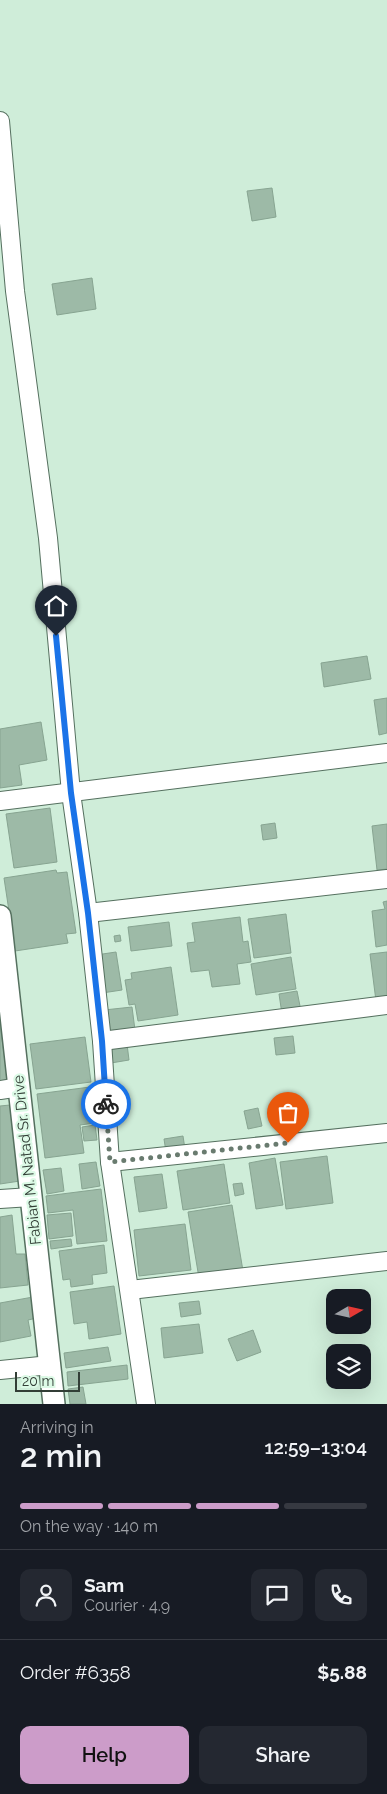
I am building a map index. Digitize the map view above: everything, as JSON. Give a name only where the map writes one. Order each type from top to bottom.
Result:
[{"type":"street","points":[[0,121],[15,291],[48,538],[71,793],[88,913],[102,1041],[110,1162],[146,1404]]},
{"type":"street","points":[[0,801],[387,753]]},
{"type":"street","points":[[88,913],[387,879]]},
{"type":"street","name":"Fabian M. Natad Sr. Drive","points":[[0,916],[10,1088],[31,1197],[54,1404]]},
{"type":"street","points":[[102,1041],[387,1005]]},
{"type":"street","points":[[110,1162],[387,1133]]},
{"type":"street","points":[[0,1199],[31,1197]]},
{"type":"street","points":[[130,1290],[387,1261]]},
{"type":"street","points":[[0,1370],[50,1365]]},
{"type":"building","points":[[272,188],[276,217],[252,221],[247,191]]},
{"type":"building","points":[[92,278],[96,309],[57,315],[52,284]]},
{"type":"building","points":[[367,656],[371,679],[324,687],[321,663]]},
{"type":"building","points":[[387,698],[387,733],[379,735],[374,700]]},
{"type":"building","points":[[41,722],[47,760],[19,765],[22,785],[0,788],[0,729]]},
{"type":"building","points":[[50,808],[57,862],[14,868],[6,814]]},
{"type":"building","points":[[275,823],[277,838],[263,840],[261,825]]},
{"type":"building","points":[[387,824],[387,869],[377,870],[372,826]]},
{"type":"building","points":[[56,870],[57,873],[67,872],[76,933],[66,934],[68,943],[15,951],[4,878]]},
{"type":"building","points":[[387,901],[387,945],[376,947],[372,911],[385,909],[383,902]]},
{"type":"building","points":[[286,914],[291,953],[254,958],[248,919]]},
{"type":"building","points":[[240,917],[243,942],[248,941],[251,962],[237,964],[240,984],[212,987],[209,970],[191,972],[187,943],[195,942],[192,923]]},
{"type":"building","points":[[169,922],[172,946],[131,951],[128,927]]},
{"type":"building","points":[[120,935],[121,941],[115,942],[114,936]]},
{"type":"building","points":[[116,952],[122,990],[102,993],[96,955]]},
{"type":"building","points":[[387,952],[387,1000],[376,1001],[370,954]]},
{"type":"building","points":[[291,957],[296,989],[256,995],[251,964]]},
{"type":"building","points":[[171,967],[178,1015],[138,1021],[135,1004],[129,1005],[125,980],[132,979],[131,973]]},
{"type":"building","points":[[297,991],[301,1011],[282,1014],[279,994]]},
{"type":"building","points":[[132,1007],[135,1030],[107,1033],[104,1010]]},
{"type":"building","points":[[0,1025],[8,1082],[0,1084]]},
{"type":"building","points":[[293,1036],[295,1053],[276,1055],[274,1038]]},
{"type":"building","points":[[85,1037],[91,1082],[36,1089],[30,1044]]},
{"type":"building","points":[[127,1044],[129,1060],[111,1063],[108,1046]]},
{"type":"building","points":[[90,1087],[95,1123],[80,1125],[84,1153],[45,1158],[37,1094]]},
{"type":"building","points":[[10,1105],[20,1181],[0,1184],[0,1106]]},
{"type":"building","points":[[258,1108],[262,1126],[248,1129],[244,1111]]},
{"type":"building","points":[[95,1125],[97,1140],[84,1141],[82,1127]]},
{"type":"building","points":[[183,1136],[185,1149],[166,1152],[164,1139]]},
{"type":"building","points":[[327,1156],[333,1203],[286,1209],[280,1162]]},
{"type":"building","points":[[275,1158],[283,1205],[256,1209],[249,1163]]},
{"type":"building","points":[[96,1162],[100,1186],[82,1189],[79,1164]]},
{"type":"building","points":[[224,1164],[230,1203],[183,1210],[177,1171]]},
{"type":"building","points":[[61,1168],[64,1191],[47,1194],[43,1170]]},
{"type":"building","points":[[162,1174],[167,1208],[139,1212],[134,1177]]},
{"type":"building","points":[[242,1183],[244,1194],[235,1196],[233,1184]]},
{"type":"building","points":[[101,1189],[107,1241],[77,1244],[73,1210],[48,1213],[46,1196]]},
{"type":"building","points":[[232,1205],[243,1271],[199,1278],[188,1212]]},
{"type":"building","points":[[71,1213],[73,1236],[49,1239],[47,1215]]},
{"type":"building","points":[[12,1215],[16,1254],[25,1254],[28,1285],[0,1288],[0,1217]]},
{"type":"building","points":[[185,1224],[191,1270],[139,1276],[134,1230]]},
{"type":"building","points":[[71,1239],[72,1246],[51,1249],[50,1241]]},
{"type":"building","points":[[104,1245],[107,1273],[92,1275],[93,1284],[71,1287],[70,1279],[63,1280],[59,1251]]},
{"type":"building","points":[[114,1286],[121,1334],[89,1339],[87,1322],[74,1324],[70,1292]]},
{"type":"building","points":[[33,1297],[37,1318],[28,1320],[31,1336],[0,1342],[0,1303]]},
{"type":"building","points":[[199,1301],[201,1314],[181,1317],[179,1303]]},
{"type":"building","points":[[199,1324],[203,1353],[164,1358],[161,1328]]},
{"type":"building","points":[[253,1330],[261,1352],[237,1361],[228,1339]]},
{"type":"building","points":[[108,1347],[111,1361],[66,1368],[64,1353]]},
{"type":"building","points":[[127,1365],[128,1379],[68,1386],[67,1372]]},
{"type":"building","points":[[83,1387],[86,1404],[70,1404],[68,1389]]},
{"type":"way so far","points":[[106,1104],[110,1162],[288,1143]]},
{"type":"route","points":[[56,636],[71,793],[88,913],[102,1041],[106,1104]]}]
